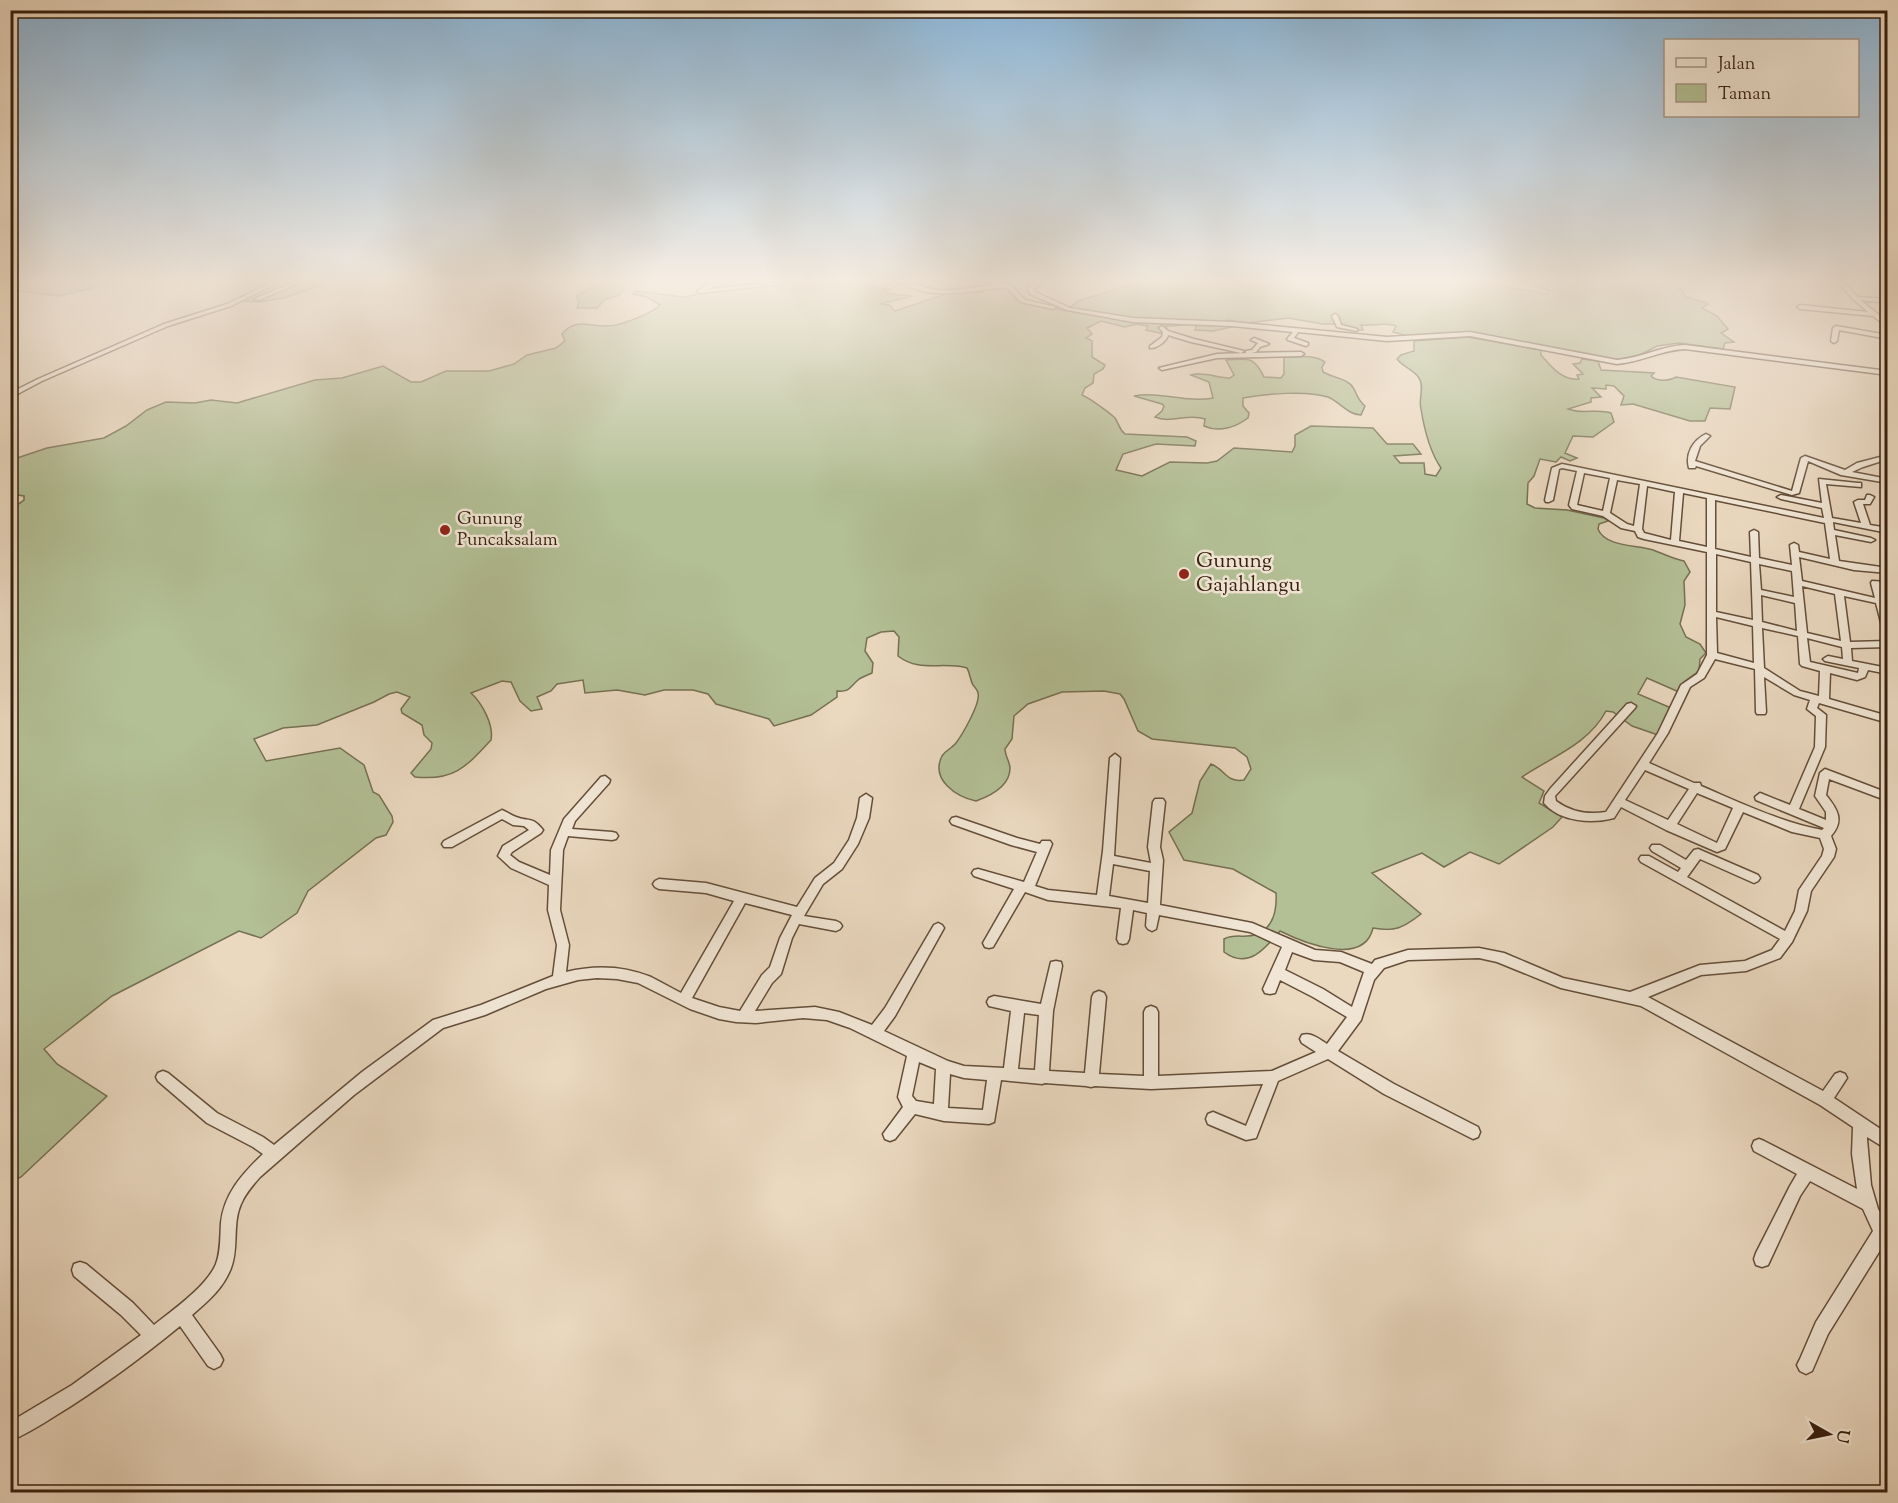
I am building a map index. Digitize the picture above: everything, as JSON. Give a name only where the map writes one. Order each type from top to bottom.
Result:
[{"type":"street","points":[[10,396],[102,353]]},
{"type":"street","points":[[1162,368],[1198,359],[1248,353]]},
{"type":"street","points":[[1256,353],[1301,354]]},
{"type":"street","points":[[1570,353],[1617,362],[1636,360],[1655,353]]},
{"type":"street","points":[[1733,353],[1887,373]]},
{"type":"street","points":[[1706,436],[1698,442],[1691,462],[1695,471],[1788,500],[1825,506]]},
{"type":"street","points":[[1844,472],[1887,457]]},
{"type":"street","points":[[1691,462],[1792,493],[1796,493],[1804,458],[1844,472],[1887,481]]},
{"type":"street","points":[[1549,500],[1558,466],[1887,531]]},
{"type":"street","points":[[1581,470],[1574,506],[1606,514],[1623,526],[1638,529]]},
{"type":"street","points":[[1843,483],[1844,472]]},
{"type":"street","points":[[1606,514],[1614,476]]},
{"type":"street","points":[[1835,563],[1822,481],[1858,485]]},
{"type":"street","points":[[1644,482],[1638,529],[1643,536],[1797,570]]},
{"type":"street","points":[[1675,543],[1679,489]]},
{"type":"street","points":[[1631,706],[1609,726],[1550,796],[1550,803],[1575,816],[1610,815],[1663,733],[1686,685],[1701,676],[1713,655],[1711,496]]},
{"type":"street","points":[[1866,526],[1858,502],[1867,502],[1870,497]]},
{"type":"street","points":[[1754,532],[1761,712]]},
{"type":"street","points":[[1830,532],[1871,540]]},
{"type":"street","points":[[1864,666],[1860,676],[1857,677],[1805,664],[1795,549],[1835,563],[1887,571]]},
{"type":"street","points":[[1798,583],[1878,601]]},
{"type":"street","points":[[1887,585],[1875,583],[1887,630]]},
{"type":"street","points":[[1755,591],[1799,602]]},
{"type":"street","points":[[1839,592],[1848,659]]},
{"type":"street","points":[[1712,613],[1846,645],[1887,644]]},
{"type":"street","points":[[1713,655],[1760,669],[1787,689],[1887,720]]},
{"type":"street","points":[[1828,659],[1887,671]]},
{"type":"street","points":[[1793,811],[1820,747],[1821,714],[1812,709],[1820,700],[1825,670]]},
{"type":"street","points":[[1102,900],[1108,859],[1115,758]]},
{"type":"street","points":[[1643,765],[1796,829],[1829,831]]},
{"type":"street","points":[[1633,997],[1700,970],[1746,966],[1776,954],[1788,938],[1801,911],[1805,890],[1828,857],[1832,808],[1820,796],[1825,773],[1887,797]]},
{"type":"street","points":[[559,977],[563,945],[554,910],[556,850],[570,819],[605,780]]},
{"type":"street","points":[[1670,827],[1696,786]]},
{"type":"street","points":[[1760,797],[1793,811],[1829,831]]},
{"type":"street","points":[[744,1017],[767,979],[776,970],[797,915],[813,888],[838,866],[849,849],[861,825],[866,798]]},
{"type":"street","points":[[1152,926],[1156,868],[1154,847],[1159,802]]},
{"type":"street","points":[[1620,802],[1713,847],[1720,847],[1740,806]]},
{"type":"street","points":[[448,844],[502,814],[517,822],[527,822],[537,829],[507,849],[504,856],[515,865],[554,882]]},
{"type":"street","points":[[956,820],[1009,840],[1045,847],[1025,887],[989,943]]},
{"type":"street","points":[[564,832],[612,836]]},
{"type":"street","points":[[1656,848],[1687,866]]},
{"type":"street","points":[[1680,878],[1695,854],[1700,853],[1754,878]]},
{"type":"street","points":[[1108,859],[1156,868]]},
{"type":"street","points":[[1645,859],[1788,938]]},
{"type":"street","points":[[978,873],[1048,895],[1102,900],[1252,928],[1314,955],[1341,957],[1372,970]]},
{"type":"street","points":[[659,884],[706,888],[836,926]]},
{"type":"street","points":[[684,1000],[742,898]]},
{"type":"street","points":[[1123,939],[1127,905]]},
{"type":"street","points":[[874,1034],[890,1012],[938,928]]},
{"type":"street","points":[[1270,989],[1289,945]]},
{"type":"street","points":[[10,1431],[48,1412],[154,1337],[210,1288],[227,1257],[227,1225],[233,1201],[250,1177],[328,1107],[438,1023],[483,1011],[559,977],[596,973],[629,975],[684,1000],[744,1017],[799,1011],[839,1017],[943,1067],[1042,1078],[1151,1083],[1273,1077],[1296,1069],[1328,1053],[1356,1016],[1363,990],[1372,970],[1397,957],[1479,953],[1499,957],[1561,983],[1633,997],[1662,1010],[1825,1100],[1887,1143]]},
{"type":"street","points":[[1042,1078],[1046,1011],[1056,966]]},
{"type":"street","points":[[1276,972],[1356,1016]]},
{"type":"street","points":[[1091,1081],[1099,997]]},
{"type":"street","points":[[994,1002],[1046,1011]]},
{"type":"street","points":[[914,1053],[904,1093],[904,1097],[912,1107],[944,1114],[989,1118],[1003,1075],[1018,1011]]},
{"type":"street","points":[[1151,1012],[1151,1083]]},
{"type":"street","points":[[1307,1039],[1414,1103],[1473,1132]]},
{"type":"street","points":[[941,1112],[943,1067]]},
{"type":"street","points":[[163,1077],[212,1118],[258,1142],[274,1154]]},
{"type":"street","points":[[1213,1119],[1246,1134],[1251,1133],[1273,1077]]},
{"type":"street","points":[[1825,1100],[1840,1078]]},
{"type":"street","points":[[890,1134],[912,1107]]},
{"type":"street","points":[[1806,1365],[1822,1328],[1885,1235],[1875,1221],[1869,1204],[1860,1161],[1860,1125]]},
{"type":"street","points":[[1759,1146],[1869,1204]]},
{"type":"street","points":[[1762,1259],[1795,1191],[1807,1173]]},
{"type":"street","points":[[80,1270],[127,1309],[154,1337]]},
{"type":"street","points":[[181,1313],[214,1360]]},
{"type":"green space","points":[[535,353],[1092,353],[1092,357],[1105,365],[1103,369],[1094,374],[1093,383],[1085,388],[1082,395],[1115,418],[1125,434],[1187,437],[1196,441],[1195,446],[1156,444],[1123,454],[1116,470],[1142,476],[1170,462],[1217,461],[1234,448],[1292,452],[1295,446],[1295,435],[1311,426],[1373,428],[1387,444],[1413,444],[1421,454],[1394,456],[1400,463],[1424,463],[1425,474],[1436,476],[1441,468],[1424,424],[1420,405],[1421,382],[1417,375],[1397,359],[1407,353],[1541,353],[1553,368],[1567,378],[1579,379],[1577,375],[1583,374],[1573,364],[1580,363],[1582,359],[1598,361],[1601,370],[1654,373],[1651,376],[1660,380],[1676,377],[1735,387],[1730,409],[1710,408],[1705,421],[1690,421],[1633,404],[1621,405],[1624,396],[1614,386],[1606,385],[1606,389],[1592,388],[1601,397],[1591,398],[1591,402],[1568,409],[1611,413],[1614,422],[1593,437],[1573,436],[1565,453],[1577,458],[1570,461],[1561,457],[1556,462],[1540,459],[1534,476],[1528,483],[1527,504],[1535,508],[1567,510],[1604,518],[1608,521],[1599,524],[1598,529],[1607,539],[1653,550],[1684,561],[1690,572],[1684,581],[1685,605],[1680,624],[1686,637],[1700,644],[1706,653],[1700,659],[1699,671],[1684,682],[1679,692],[1647,678],[1638,694],[1671,708],[1658,735],[1632,726],[1613,712],[1606,711],[1598,723],[1579,742],[1522,777],[1544,791],[1539,803],[1562,817],[1553,827],[1499,864],[1470,852],[1444,867],[1422,853],[1372,873],[1421,914],[1409,923],[1393,929],[1373,928],[1367,940],[1358,947],[1346,949],[1318,946],[1280,931],[1262,950],[1248,958],[1241,959],[1224,952],[1224,939],[1232,936],[1253,935],[1263,931],[1273,917],[1276,893],[1233,869],[1184,860],[1169,832],[1192,813],[1200,781],[1211,764],[1229,778],[1244,780],[1251,769],[1247,757],[1235,748],[1152,739],[1138,731],[1120,694],[1104,691],[1062,692],[1028,704],[1014,716],[1012,739],[1005,749],[1010,768],[1007,780],[998,790],[976,801],[961,796],[947,786],[942,780],[939,765],[942,756],[959,739],[977,704],[978,692],[968,670],[958,666],[923,665],[906,661],[898,656],[899,637],[894,631],[881,632],[867,638],[865,651],[873,663],[872,673],[859,679],[847,690],[837,691],[837,697],[811,715],[774,726],[769,719],[716,704],[708,694],[693,690],[664,690],[645,695],[617,690],[585,693],[583,680],[557,684],[551,691],[537,697],[542,709],[531,711],[520,701],[511,682],[502,681],[471,693],[486,715],[491,728],[491,740],[466,765],[440,777],[415,777],[411,773],[431,749],[432,743],[424,735],[422,725],[402,713],[401,709],[410,697],[397,692],[389,694],[317,725],[283,728],[254,739],[266,761],[340,748],[364,765],[373,792],[379,795],[392,816],[393,822],[386,835],[376,838],[308,891],[297,913],[261,938],[239,931],[112,996],[44,1049],[57,1064],[107,1096],[21,1177],[11,1182],[10,510],[24,500],[24,496],[11,494],[11,460],[47,448],[104,438],[126,426],[147,410],[166,402],[195,403],[211,400],[237,403],[315,380],[342,378],[383,366],[411,382],[421,382],[446,371],[489,371],[514,364],[527,355]]},
{"type":"green space","points":[[1582,353],[1643,353],[1632,359],[1613,359]]},
{"type":"green space","points":[[1284,357],[1310,357],[1325,362],[1322,367],[1323,372],[1344,380],[1354,389],[1365,406],[1361,415],[1352,413],[1328,397],[1297,393],[1274,394],[1243,398],[1243,406],[1249,413],[1248,418],[1233,426],[1216,429],[1204,426],[1205,419],[1198,417],[1161,419],[1155,417],[1162,411],[1164,406],[1162,404],[1134,396],[1213,398],[1209,382],[1191,375],[1230,378],[1234,375],[1226,360],[1245,359],[1257,365],[1264,377],[1281,378],[1284,374]]},
{"type":"place","name":"Gunung Puncaksalam","points":[[445,530]]},
{"type":"place","name":"Gunung Gajahlangu","points":[[1184,574]]}]
